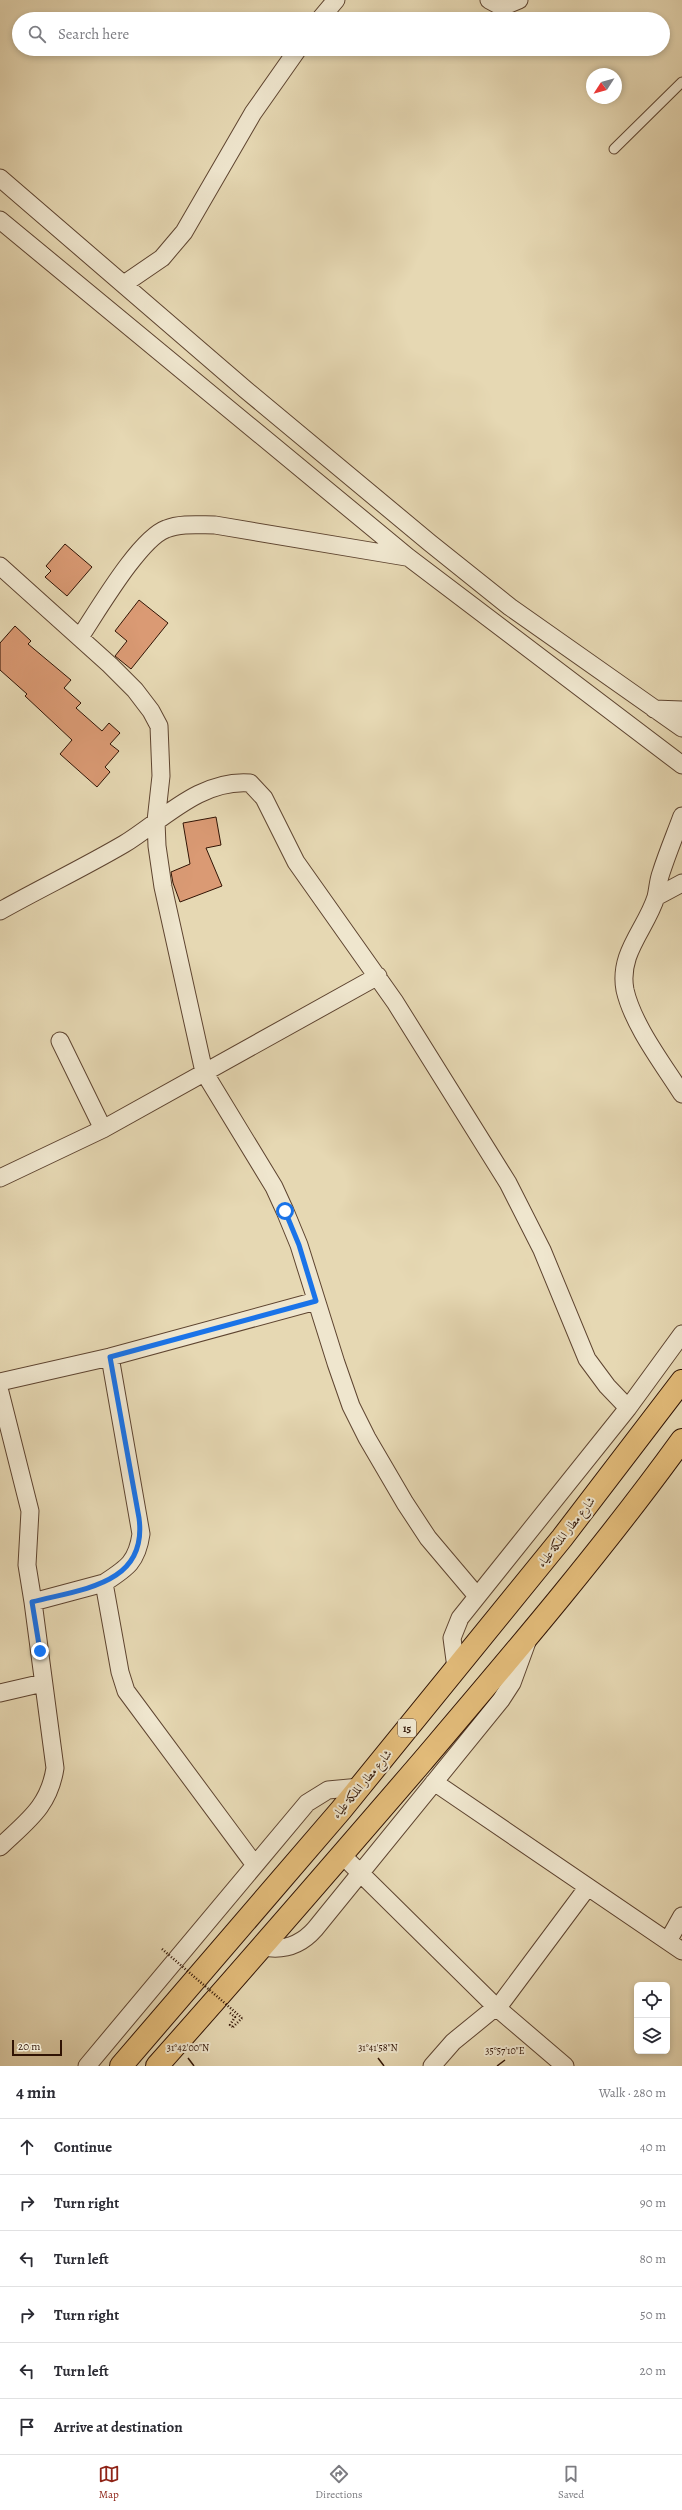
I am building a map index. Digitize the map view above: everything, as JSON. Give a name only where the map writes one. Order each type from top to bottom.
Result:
[{"type":"highway","name":"شارع مطار الملكة علياء","points":[[121,2066],[360,1787],[562,1538],[682,1381]]},
{"type":"highway","points":[[157,2066],[263,1947],[529,1637],[585,1569],[682,1440]]},
{"type":"street","points":[[326,12],[336,0]]},
{"type":"street","points":[[489,0],[502,7],[519,0]]},
{"type":"street","points":[[124,284],[162,258],[184,232],[253,113],[293,56]]},
{"type":"street","points":[[0,178],[246,390],[436,548],[510,607],[682,728]]},
{"type":"street","points":[[0,220],[408,557],[682,765]]},
{"type":"street","points":[[80,637],[140,552],[154,535],[166,529],[187,525],[215,525],[408,557]]},
{"type":"street","points":[[0,566],[80,637],[135,690],[151,711],[159,726],[161,776],[156,821],[157,846],[163,887],[204,1072],[274,1187],[299,1245],[351,1406],[366,1438],[404,1503],[428,1538],[477,1596]]},
{"type":"street","points":[[654,709],[682,710]]},
{"type":"street","points":[[0,911],[124,843],[191,798],[220,785],[237,782],[250,782],[264,798],[296,862],[378,976],[516,1196],[587,1359],[607,1386],[628,1408]]},
{"type":"street","points":[[682,816],[660,874],[656,897],[629,952],[624,968],[625,990],[638,1022],[682,1094]]},
{"type":"street","points":[[656,897],[682,883]]},
{"type":"street","points":[[0,1178],[103,1130],[204,1072],[378,976]]},
{"type":"street","points":[[60,1041],[103,1130]]},
{"type":"street","points":[[0,1382],[110,1357],[316,1301]]},
{"type":"street","points":[[456,1668],[452,1638],[454,1628],[477,1596],[628,1408],[682,1334]]},
{"type":"street","points":[[32,1602],[104,1583],[124,1570],[134,1559],[142,1534],[110,1357]]},
{"type":"street","points":[[0,1392],[30,1511],[27,1565],[55,1768],[52,1786],[40,1807],[0,1847]]},
{"type":"street","points":[[104,1583],[120,1672],[126,1691],[146,1722],[255,1865]]},
{"type":"street","points":[[263,1947],[281,1948],[290,1946],[308,1936],[505,1695],[512,1683],[529,1637]]},
{"type":"street","points":[[0,1693],[43,1683]]},
{"type":"street","points":[[434,1782],[587,1888],[675,1946],[682,1916]]},
{"type":"street","points":[[87,2066],[255,1865],[298,1811],[316,1795],[328,1790],[360,1787]]},
{"type":"street","points":[[342,1855],[496,2007],[565,2066]]},
{"type":"street","points":[[432,2066],[453,2042],[496,2007],[518,1983],[587,1888]]},
{"type":"lane","points":[[614,149],[682,82]]},
{"type":"path","points":[[162,1949],[242,2018],[233,2027]]},
{"type":"building","points":[[65,544],[92,567],[67,596],[45,577],[51,571],[46,566]]},
{"type":"building","points":[[139,600],[168,623],[131,669],[115,656],[127,641],[115,631]]},
{"type":"building","points":[[15,626],[31,641],[28,644],[71,680],[64,688],[81,703],[76,708],[102,731],[109,723],[120,733],[110,744],[119,751],[105,767],[110,772],[97,787],[60,754],[72,740],[25,696],[27,694],[0,670],[0,643]]},
{"type":"building","points":[[216,817],[221,845],[206,848],[222,886],[180,902],[173,883],[171,872],[190,864],[183,823]]},
{"type":"route","points":[[40,1651],[32,1602],[104,1583],[124,1570],[134,1559],[139,1548],[142,1534],[110,1357],[316,1301],[299,1245],[285,1211]]}]
